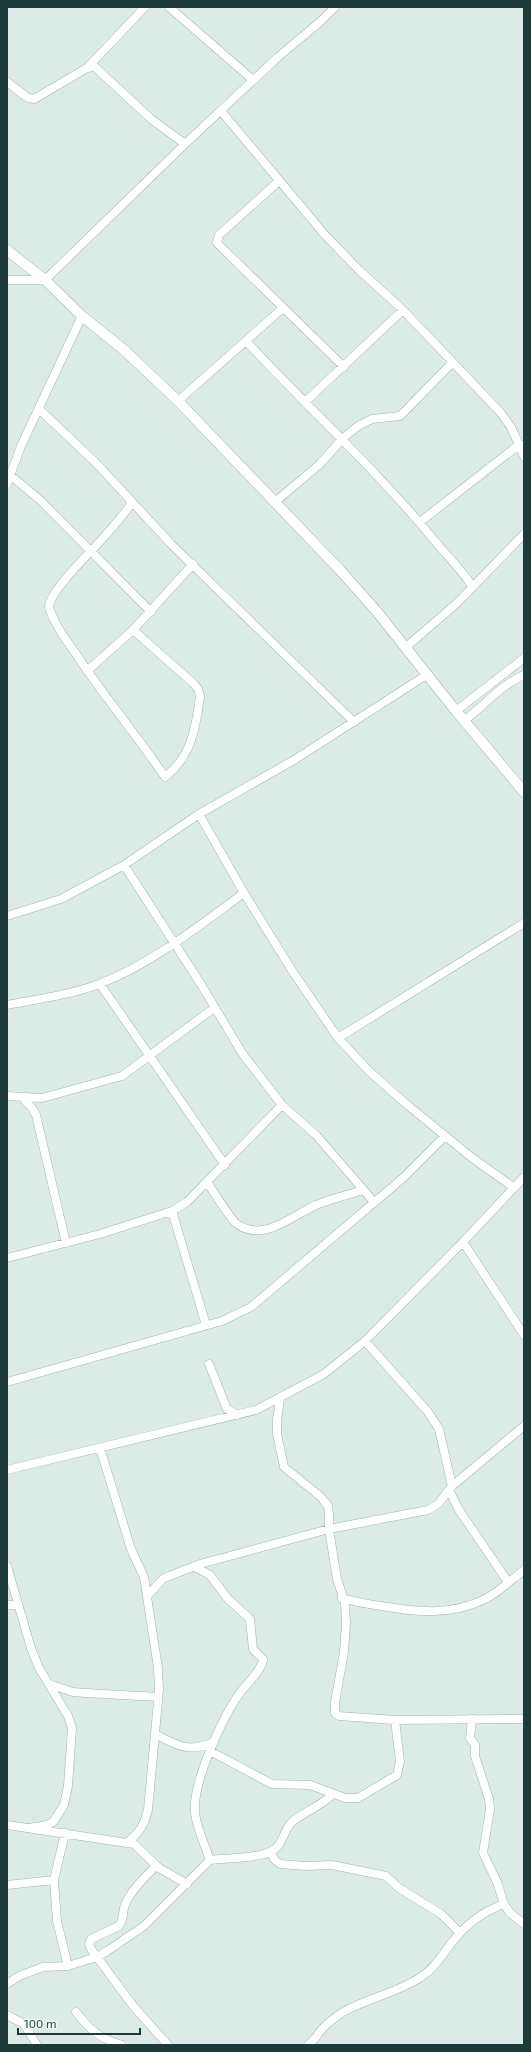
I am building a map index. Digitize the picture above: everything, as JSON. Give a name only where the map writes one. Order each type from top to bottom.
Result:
[{"type":"street","points":[[7,82],[28,98],[34,100],[87,68],[145,7]]},
{"type":"street","points":[[169,7],[252,80]]},
{"type":"street","points":[[7,280],[45,280],[252,80],[335,7]]},
{"type":"street","points":[[87,68],[94,67],[99,70],[151,119],[185,144]]},
{"type":"street","points":[[221,111],[325,235],[358,270],[403,310],[500,412],[511,427],[520,444],[524,456]]},
{"type":"street","points":[[279,181],[218,235],[217,239],[220,246],[344,367]]},
{"type":"street","points":[[7,250],[45,280],[82,316],[123,349],[178,401],[340,570],[406,647],[456,712],[465,720],[524,792]]},
{"type":"street","points":[[178,401],[283,308]]},
{"type":"street","points":[[305,402],[403,310]]},
{"type":"street","points":[[7,484],[21,446],[82,316]]},
{"type":"street","points":[[246,342],[342,439],[420,522],[462,570],[472,586]]},
{"type":"street","points":[[275,502],[320,464],[342,439],[366,420],[400,416],[452,363]]},
{"type":"street","points":[[38,409],[96,463],[132,503],[354,722]]},
{"type":"street","points":[[420,522],[520,444]]},
{"type":"street","points":[[10,475],[40,500],[151,612]]},
{"type":"street","points":[[132,503],[91,551],[81,560],[59,589],[49,607],[60,630],[87,671],[140,739],[165,778],[175,770],[184,759],[189,746],[199,707],[200,696],[198,689],[133,630]]},
{"type":"street","points":[[406,647],[456,604],[524,534]]},
{"type":"street","points":[[87,671],[151,612],[193,564]]},
{"type":"street","points":[[456,712],[524,658]]},
{"type":"street","points":[[7,916],[61,899],[124,865],[199,814],[294,760],[428,674]]},
{"type":"street","points":[[465,720],[482,706],[497,690],[524,675]]},
{"type":"street","points":[[199,814],[244,893],[293,972],[338,1038],[369,1071],[445,1136],[513,1188]]},
{"type":"street","points":[[124,865],[175,943],[242,1053],[282,1105],[316,1135],[374,1202]]},
{"type":"street","points":[[7,1005],[72,993],[100,984],[175,943],[244,893]]},
{"type":"street","points":[[338,1038],[524,923]]},
{"type":"street","points":[[100,984],[225,1165]]},
{"type":"street","points":[[7,1096],[23,1098],[44,1097],[122,1076],[214,1008]]},
{"type":"street","points":[[34,1112],[38,1102],[44,1097]]},
{"type":"street","points":[[23,1098],[34,1112],[66,1243]]},
{"type":"street","points":[[7,1258],[66,1243],[172,1211],[188,1202],[282,1105]]},
{"type":"street","points":[[7,1382],[222,1321],[251,1308],[403,1178],[445,1136]]},
{"type":"street","points":[[7,1470],[237,1415],[256,1410],[280,1399],[324,1374],[365,1341],[463,1242],[524,1177]]},
{"type":"street","points":[[207,1182],[236,1224],[251,1230],[269,1229],[279,1226],[317,1205],[363,1190]]},
{"type":"street","points":[[172,1211],[206,1325]]},
{"type":"street","points":[[463,1242],[524,1335]]},
{"type":"street","points":[[365,1341],[428,1412],[439,1429],[451,1488],[459,1510],[508,1582]]},
{"type":"street","points":[[209,1364],[227,1409],[237,1415]]},
{"type":"street","points":[[280,1399],[277,1434],[284,1467],[321,1498],[328,1506],[330,1530],[342,1598],[345,1603],[346,1623],[344,1652],[335,1702],[335,1713],[339,1716],[395,1720],[524,1719]]},
{"type":"street","points":[[147,1596],[164,1578],[195,1567],[330,1530],[428,1510],[438,1504],[451,1488],[524,1426]]},
{"type":"street","points":[[100,1448],[131,1549],[144,1577],[158,1668],[158,1697],[155,1734],[145,1824],[139,1833],[128,1842]]},
{"type":"street","points":[[7,1566],[31,1648],[49,1684],[68,1716],[72,1728],[68,1790],[61,1812],[53,1822],[47,1825],[29,1828]]},
{"type":"street","points":[[195,1567],[210,1575],[228,1599],[250,1619],[253,1649],[263,1659],[260,1668],[238,1696],[214,1742],[198,1790],[195,1814],[210,1860]]},
{"type":"street","points":[[342,1598],[352,1602],[402,1611],[446,1611],[460,1609],[486,1598],[524,1570]]},
{"type":"street","points":[[7,1605],[18,1605]]},
{"type":"street","points":[[49,1684],[73,1692],[158,1697]]},
{"type":"street","points":[[472,1719],[470,1738],[476,1745],[475,1756],[489,1804],[483,1853],[497,1882],[504,1904],[510,1913],[524,1924]]},
{"type":"street","points":[[210,1751],[272,1784],[310,1785],[345,1798],[358,1798],[397,1775],[400,1762],[395,1720]]},
{"type":"street","points":[[155,1734],[176,1745],[193,1749],[214,1742]]},
{"type":"street","points":[[7,1984],[19,1976],[43,1967],[68,1966],[98,1957],[144,1926],[210,1860],[251,1857],[270,1852],[278,1845],[292,1822],[322,1804],[333,1794]]},
{"type":"street","points":[[7,1825],[128,1842],[139,1848],[156,1866],[187,1884]]},
{"type":"street","points":[[65,1833],[54,1880],[57,1921],[68,1966]]},
{"type":"street","points":[[270,1852],[275,1860],[280,1864],[306,1866],[332,1865],[386,1876],[399,1888],[441,1914],[460,1933]]},
{"type":"street","points":[[156,1866],[143,1879],[128,1900],[125,1905],[122,1922],[119,1926],[91,1939],[89,1944],[134,2007],[168,2045]]},
{"type":"street","points":[[7,1885],[54,1880]]},
{"type":"street","points":[[308,2045],[315,2040],[324,2027],[343,2013],[389,1994],[421,1977],[434,1967],[460,1933],[482,1916],[504,1904]]},
{"type":"street","points":[[76,2012],[94,2033],[108,2041],[122,2045]]},
{"type":"street","points":[[7,2015],[24,2024],[38,2045]]}]
